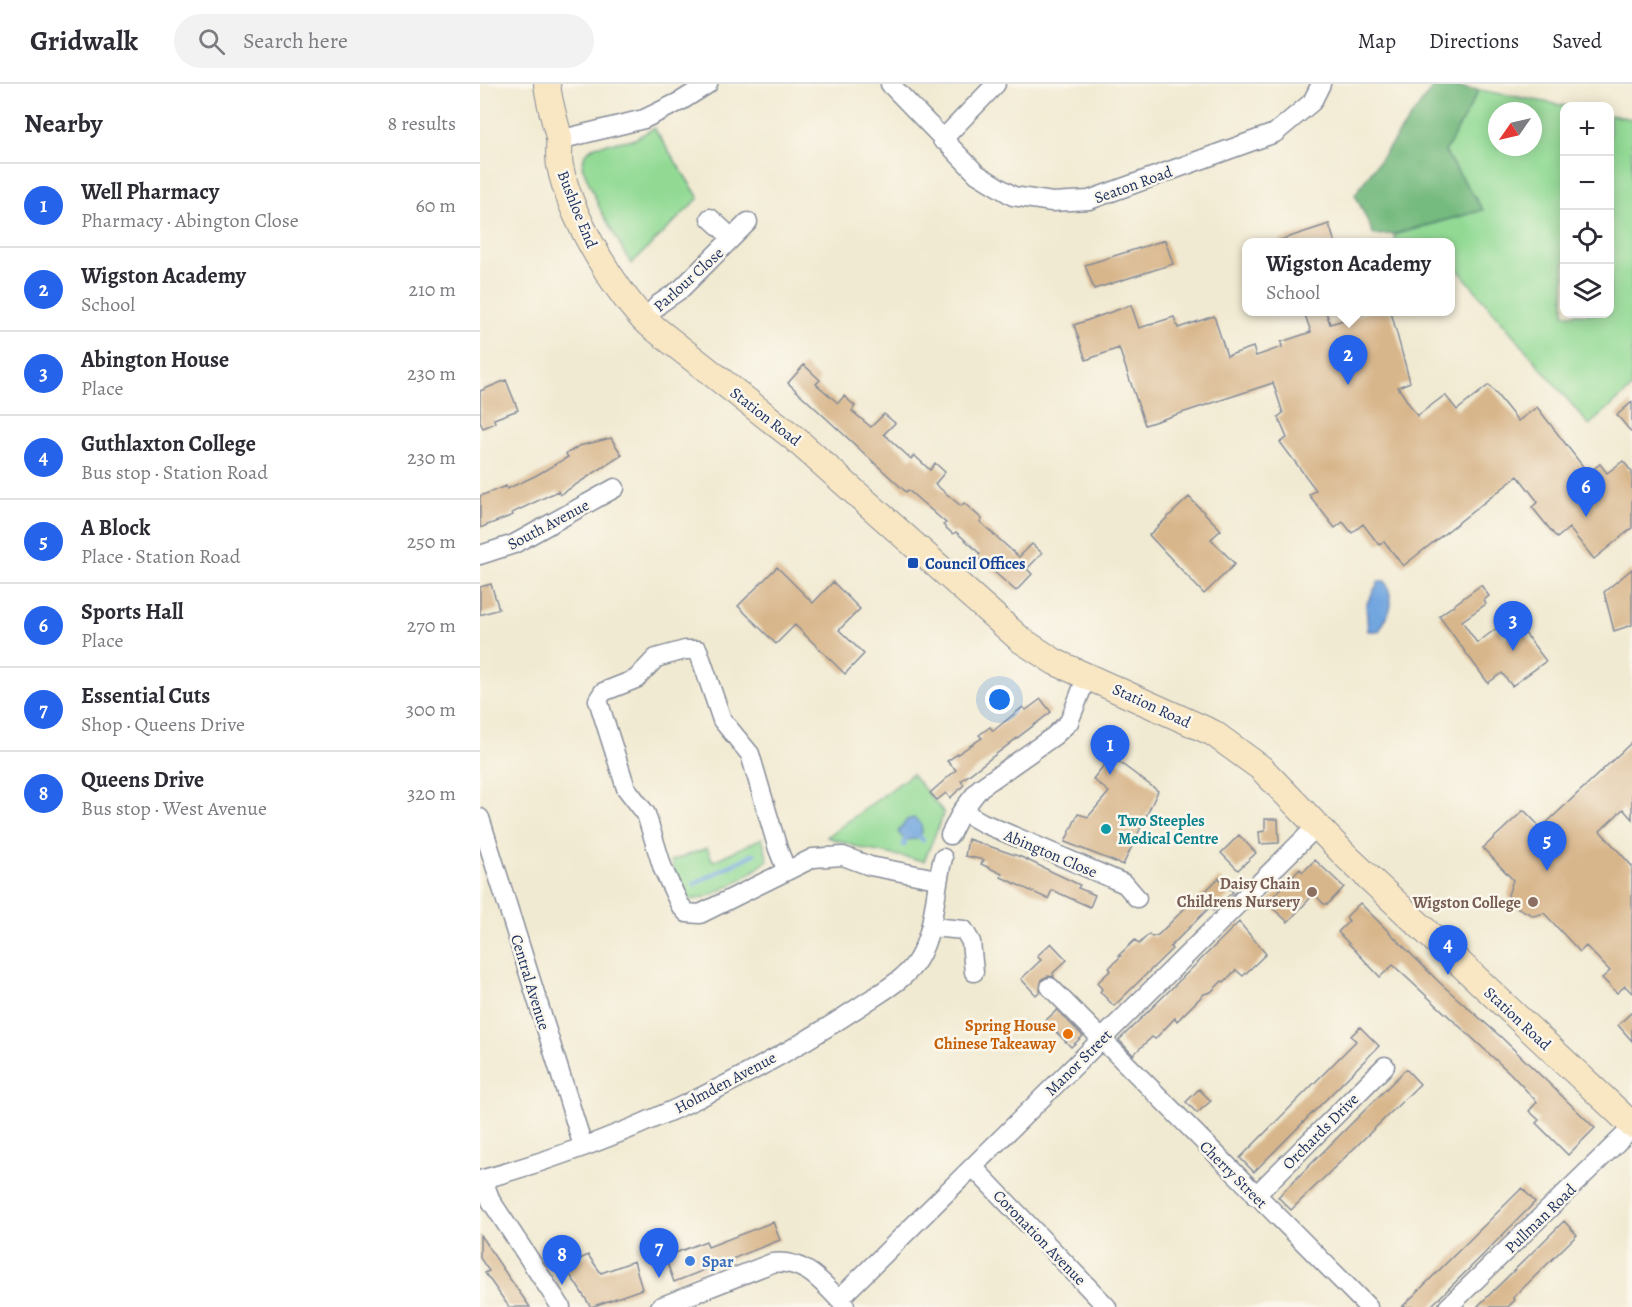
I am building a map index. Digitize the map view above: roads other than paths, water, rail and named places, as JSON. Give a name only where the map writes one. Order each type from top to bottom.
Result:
[{"type":"main road","name":"Bushloe End","points":[[547,84],[551,112],[559,140],[560,164],[567,189],[598,258],[627,302],[644,320]]},
{"type":"main road","name":"Station Road","points":[[644,320],[794,438],[1010,632],[1055,662],[1213,733],[1261,768],[1347,857],[1632,1127]]},
{"type":"street","points":[[559,140],[644,119],[681,101],[708,84]]},
{"type":"street","name":"Seaton Road","points":[[890,84],[977,174],[1013,196],[1052,202],[1089,200],[1275,133],[1312,102],[1322,84]]},
{"type":"street","points":[[942,140],[996,84]]},
{"type":"street","name":"Parlour Close","points":[[710,218],[732,238]]},
{"type":"street","name":"Parlour Close","points":[[644,320],[659,304],[681,289],[748,222]]},
{"type":"street","name":"South Avenue","points":[[480,555],[514,544],[615,488]]},
{"type":"street","points":[[786,869],[750,754],[722,720],[698,650],[685,650],[656,658],[636,679],[603,692],[598,700],[626,788],[646,814],[663,869],[680,905],[687,913],[700,914],[786,869],[813,858],[843,856],[870,866],[937,879]]},
{"type":"street","points":[[950,835],[962,811],[980,788],[1054,736],[1069,722],[1087,676]]},
{"type":"street","name":"Abington Close","points":[[962,811],[983,823],[1125,884],[1137,898]]},
{"type":"street","name":"Central Avenue","points":[[480,818],[583,1146]]},
{"type":"street","name":"Manor Street","points":[[842,1303],[973,1167],[1318,825]]},
{"type":"street","name":"Holmden Avenue","points":[[482,1180],[583,1146],[664,1114],[828,1027],[900,979],[918,960],[931,927],[937,879],[943,858]]},
{"type":"street","points":[[931,927],[964,930],[971,942],[974,972]]},
{"type":"street","name":"Cherry Street","points":[[1050,987],[1255,1196],[1368,1307]]},
{"type":"street","name":"Orchards Drive","points":[[1255,1196],[1385,1066]]},
{"type":"street","name":"Pullman Road","points":[[1448,1307],[1632,1127]]},
{"type":"street","name":"Coronation Avenue","points":[[973,1167],[1107,1307]]},
{"type":"street","points":[[482,1180],[491,1201],[561,1307]]},
{"type":"street","points":[[660,1307],[772,1263],[788,1260],[808,1270],[842,1303]]},
{"type":"water","points":[[1379,581],[1385,581],[1391,607],[1379,631],[1368,631],[1366,605]]},
{"type":"water","points":[[914,818],[921,824],[922,832],[916,839],[905,840],[898,832],[907,820]]},
{"type":"waterway","points":[[918,836],[923,840]]},
{"type":"waterway","points":[[904,845],[905,840]]},
{"type":"waterway","points":[[694,884],[754,854]]},
{"type":"place","name":"Wigston Academy","points":[[1348,385]]},
{"type":"place","name":"Sports Hall","points":[[1586,517]]},
{"type":"place","name":"Council Offices","points":[[913,563]]},
{"type":"place","name":"Abington House","points":[[1513,651]]},
{"type":"place","name":"Well Pharmacy","points":[[1110,775]]},
{"type":"place","name":"Two Steeples Medical Centre","points":[[1106,829]]},
{"type":"place","name":"A Block","points":[[1547,871]]},
{"type":"place","name":"Daisy Chain Childrens Nursery","points":[[1312,892]]},
{"type":"place","name":"Wigston College","points":[[1533,902]]},
{"type":"place","name":"Guthlaxton College","points":[[1448,975]]},
{"type":"place","name":"Spring House Chinese Takeaway","points":[[1068,1034]]},
{"type":"place","name":"Spar","points":[[690,1261]]},
{"type":"place","name":"Essential Cuts","points":[[659,1278]]},
{"type":"place","name":"Queens Drive","points":[[562,1285]]}]
